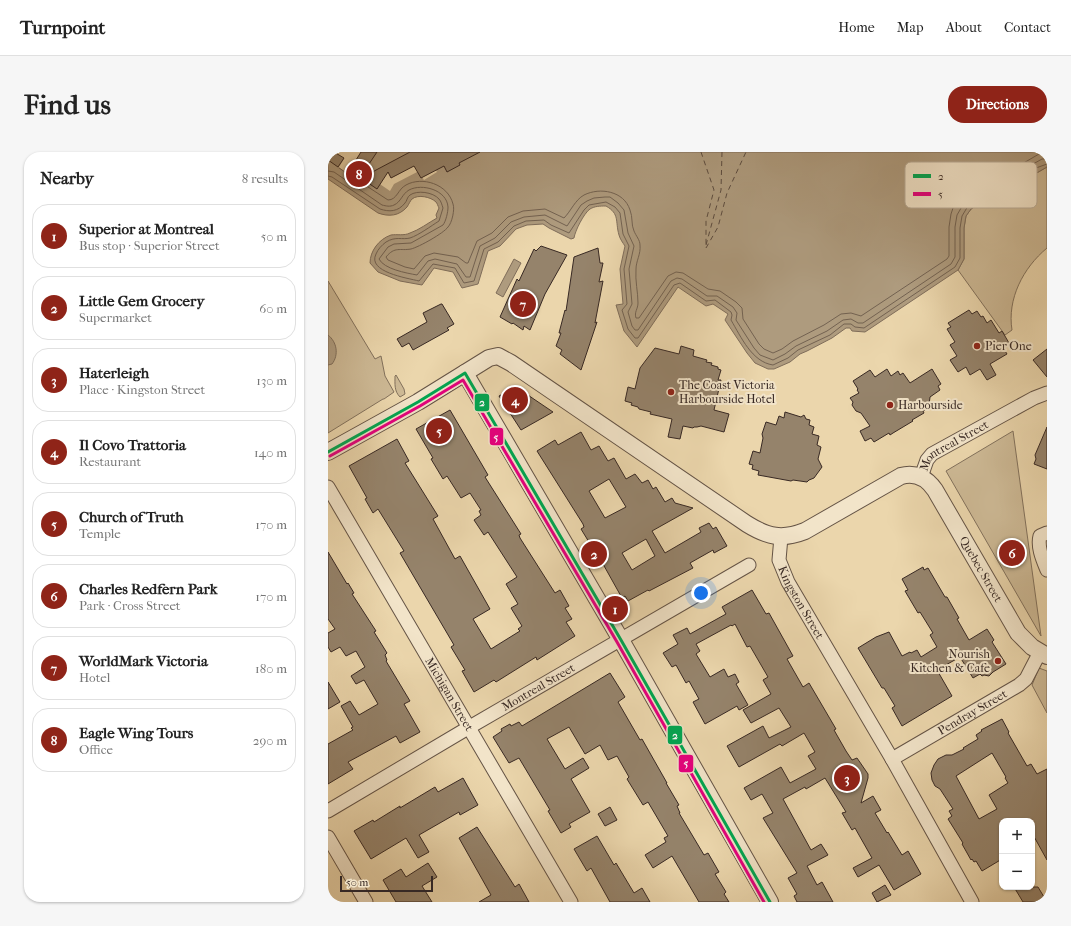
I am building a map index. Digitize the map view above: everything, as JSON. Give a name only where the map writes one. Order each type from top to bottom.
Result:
[{"type":"street","points":[[328,452],[418,402],[465,372],[494,356],[498,356],[511,363],[747,524],[764,533],[781,537]]},
{"type":"street","points":[[465,372],[621,640],[770,902]]},
{"type":"street","name":"Montreal Street","points":[[781,537],[798,534],[812,528],[901,476],[911,474],[921,477],[927,460],[932,454],[1034,398],[1047,393]]},
{"type":"street","name":"Quebec Street","points":[[921,477],[929,482],[935,490],[1018,632],[1025,640],[1043,654]]},
{"type":"street","name":"Michigan Street","points":[[328,487],[571,902]]},
{"type":"street","points":[[1047,533],[1040,536],[1039,542],[1042,557],[1047,570]]},
{"type":"street","name":"Kingston Street","points":[[781,537],[779,560],[788,582],[892,759],[972,902]]},
{"type":"street","name":"Montreal Street","points":[[328,811],[749,565]]},
{"type":"street","name":"Pendray Street","points":[[892,759],[1019,685],[1026,679],[1043,654]]},
{"type":"street","points":[[328,837],[366,902]]},
{"type":"shaded area","points":[[1047,167],[1047,248],[1031,265],[1019,285],[1012,307],[1012,330],[1005,335],[958,270],[964,259],[964,228],[966,216],[973,208],[1037,208],[1037,173]]},
{"type":"shaded area","points":[[328,281],[375,359],[381,356],[385,376],[394,392],[328,433]]},
{"type":"shaded area","points":[[396,375],[404,389],[405,394],[400,397],[395,387]]},
{"type":"shaded area","points":[[1013,431],[1041,636],[946,471]]},
{"type":"shaded area","points":[[1039,668],[1047,671],[1047,713],[1032,685]]},
{"type":"water","points":[[328,152],[1047,152],[1047,167],[1037,173],[1037,162],[905,162],[905,208],[973,208],[966,216],[964,228],[964,259],[958,270],[865,332],[852,331],[850,328],[846,328],[832,338],[800,354],[790,362],[774,369],[768,369],[755,363],[725,320],[728,314],[713,304],[706,306],[678,287],[637,347],[624,331],[616,305],[623,304],[620,269],[625,246],[619,236],[615,215],[606,206],[590,209],[580,222],[574,238],[571,239],[543,224],[527,225],[516,229],[500,246],[488,251],[478,284],[462,288],[453,272],[434,268],[422,285],[400,281],[378,272],[370,263],[370,259],[373,250],[383,239],[391,235],[408,234],[437,218],[436,215],[439,208],[436,202],[424,197],[415,197],[401,212],[394,215],[386,215],[378,213],[328,179]]},
{"type":"water","points":[[514,259],[521,263],[503,297],[496,293]]},
{"type":"water","points":[[328,335],[335,345],[336,357],[332,364],[328,365]]},
{"type":"pier","points":[[334,152],[371,152],[368,166],[380,174],[384,165],[391,178],[440,152],[432,164],[437,172],[424,180],[419,172],[421,170],[394,184],[390,191],[352,165],[346,173],[339,167],[344,159]]},
{"type":"building","points":[[334,152],[344,158],[338,167],[328,160]]},
{"type":"building","points":[[361,152],[377,152],[359,179],[349,171]]},
{"type":"building","points":[[410,152],[480,152],[459,163],[460,165],[447,172],[444,166],[421,178],[414,166],[391,178],[388,172],[377,189],[361,178]]},
{"type":"building","points":[[541,246],[567,255],[545,294],[530,330],[524,326],[523,330],[500,317],[517,279],[519,281],[534,249],[536,251]]},
{"type":"building","points":[[598,248],[600,263],[603,263],[599,282],[603,281],[595,323],[597,322],[581,370],[560,354],[562,350],[556,346],[561,333],[559,333],[565,310],[566,311],[574,257]]},
{"type":"building","points":[[441,304],[454,324],[447,328],[449,330],[413,350],[409,343],[402,347],[397,339],[427,322],[423,313]]},
{"type":"building","name":"Pier One","points":[[969,310],[972,314],[977,311],[981,317],[983,316],[987,323],[991,320],[999,333],[1002,331],[1009,343],[1002,346],[1007,354],[990,364],[996,375],[987,380],[980,369],[970,375],[966,367],[958,372],[950,360],[957,356],[950,345],[955,342],[947,329],[951,327],[948,323]]},
{"type":"building","name":"The Coast Victoria Harbourside Hotel","points":[[681,346],[694,350],[693,356],[707,360],[706,362],[712,363],[711,365],[718,367],[718,369],[721,370],[718,380],[721,380],[714,410],[729,414],[724,432],[701,426],[693,428],[683,426],[680,439],[668,437],[672,419],[650,414],[651,412],[639,409],[638,407],[631,405],[632,403],[625,401],[628,387],[635,389],[640,368],[655,348],[679,354]]},
{"type":"building","points":[[1047,349],[1047,377],[1033,360]]},
{"type":"building","name":"Harbourside","points":[[887,369],[891,376],[898,371],[900,375],[903,373],[910,383],[932,369],[941,384],[938,386],[940,390],[930,397],[928,408],[923,411],[924,413],[912,420],[913,421],[890,435],[889,433],[874,442],[871,438],[865,441],[860,431],[870,426],[861,413],[856,411],[852,405],[853,402],[850,398],[859,393],[853,381],[870,370],[875,377]]},
{"type":"building","points":[[516,387],[553,412],[521,430],[499,396]]},
{"type":"building","points":[[450,410],[488,475],[485,477],[521,534],[519,535],[520,538],[555,593],[560,590],[569,606],[565,608],[572,619],[566,622],[575,636],[537,660],[536,657],[496,682],[494,680],[474,692],[462,671],[465,670],[451,647],[454,645],[400,553],[404,551],[378,509],[373,513],[365,499],[367,498],[349,466],[397,439],[409,461],[405,463],[438,516],[433,519],[455,559],[460,556],[490,609],[473,619],[491,649],[520,631],[518,629],[522,626],[511,608],[518,604],[506,584],[517,577],[488,532],[484,535],[474,520],[481,515],[479,511],[481,510],[470,493],[461,498],[447,476],[443,479],[416,429]]},
{"type":"building","points":[[785,412],[801,417],[804,415],[806,419],[810,420],[809,425],[814,427],[812,434],[819,436],[817,445],[821,447],[818,459],[822,467],[814,478],[807,482],[791,481],[758,475],[759,471],[752,469],[753,465],[749,464],[753,451],[760,453],[763,438],[762,434],[766,422],[776,425],[779,416],[784,418]]},
{"type":"building","points":[[1047,427],[1047,469],[1034,464],[1036,459],[1035,455]]},
{"type":"building","points":[[581,432],[591,450],[599,446],[608,461],[614,458],[626,479],[635,474],[642,483],[648,480],[653,489],[656,487],[665,502],[672,498],[675,503],[693,508],[652,531],[665,553],[701,532],[699,528],[709,523],[713,529],[716,527],[727,546],[714,553],[713,550],[690,563],[693,568],[649,591],[648,590],[628,601],[625,596],[622,598],[603,564],[599,566],[589,548],[592,547],[581,529],[584,527],[583,524],[537,451],[555,440],[558,445]],"holes":[[[609,479],[626,507],[605,518],[589,491]],[[646,539],[655,556],[632,570],[622,553]]]},
{"type":"building","points":[[328,552],[354,593],[352,594],[376,631],[374,632],[387,653],[385,655],[386,661],[410,701],[404,704],[420,732],[400,743],[396,736],[348,762],[353,769],[328,784],[328,744],[353,730],[351,728],[353,727],[341,706],[350,701],[359,715],[378,704],[364,680],[356,684],[351,676],[365,667],[356,651],[346,656],[340,647],[331,652],[328,647],[328,633],[335,629],[328,619]]},
{"type":"building","points":[[923,567],[924,570],[928,568],[945,597],[947,597],[969,640],[987,629],[994,640],[992,642],[1006,664],[989,676],[982,676],[980,674],[973,678],[960,657],[937,670],[952,696],[902,726],[892,708],[895,706],[884,688],[882,688],[858,648],[876,637],[889,632],[902,656],[917,650],[921,657],[937,647],[930,635],[933,633],[920,612],[918,613],[905,591],[908,590],[902,579]]},
{"type":"building","points":[[752,590],[766,614],[769,613],[793,656],[787,659],[803,687],[809,683],[836,729],[834,730],[846,751],[852,760],[857,758],[868,774],[861,803],[873,796],[881,810],[875,813],[887,833],[888,832],[902,855],[908,851],[921,874],[894,890],[879,865],[858,877],[853,868],[872,858],[855,828],[852,830],[842,813],[846,812],[825,778],[806,789],[805,787],[783,799],[811,850],[821,844],[828,855],[807,866],[817,885],[822,882],[833,902],[797,902],[794,896],[797,894],[788,878],[797,873],[763,818],[773,813],[762,794],[751,800],[744,788],[781,767],[790,783],[816,769],[808,756],[815,752],[804,733],[782,746],[780,744],[739,767],[727,746],[763,726],[769,738],[791,727],[779,708],[751,723],[743,710],[771,694],[763,680],[768,677],[750,646],[747,647],[735,624],[696,644],[700,651],[696,654],[710,677],[724,669],[728,677],[735,674],[739,682],[736,684],[748,705],[739,710],[737,706],[705,724],[693,702],[699,699],[689,681],[686,683],[676,665],[672,667],[663,653],[678,644],[673,635],[687,628],[690,634],[726,614],[722,607]]},
{"type":"building","points":[[610,673],[625,697],[618,702],[640,740],[642,739],[667,783],[679,805],[677,806],[679,813],[704,855],[708,853],[719,872],[715,874],[726,892],[724,894],[729,902],[699,902],[672,856],[653,868],[645,855],[666,842],[664,838],[668,836],[648,802],[643,805],[627,779],[629,777],[617,756],[608,760],[600,745],[585,754],[569,727],[547,739],[565,769],[583,758],[589,768],[571,779],[590,812],[569,824],[571,827],[561,833],[548,811],[550,810],[519,758],[509,763],[493,737],[502,731],[501,729],[510,724],[511,726],[519,722],[522,726]]},
{"type":"building","points":[[328,682],[340,702],[328,709]]},
{"type":"building","points":[[1002,719],[1009,732],[1008,733],[1027,766],[1031,764],[1037,774],[1047,769],[1047,860],[1035,838],[1035,818],[999,818],[999,861],[982,871],[976,861],[974,862],[972,859],[971,860],[962,844],[963,843],[948,819],[952,816],[949,811],[953,809],[940,789],[935,786],[932,780],[931,773],[934,765],[938,759],[946,755],[952,755],[964,749],[963,748],[978,739],[976,735],[982,731],[981,730]],"holes":[[[992,753],[1006,777],[1005,778],[1008,783],[989,795],[997,809],[979,819],[956,776]]]},
{"type":"building","points":[[463,778],[478,805],[460,815],[459,812],[419,835],[429,852],[418,858],[406,838],[371,859],[354,831],[373,820],[374,822],[400,806],[400,808],[435,787],[438,792]]},
{"type":"building","points":[[610,807],[617,820],[605,826],[598,814]]},
{"type":"building","points":[[477,827],[515,887],[519,884],[529,902],[479,902],[491,895],[459,838]]},
{"type":"building","points":[[597,836],[614,865],[616,863],[634,893],[642,888],[650,902],[610,902],[591,868],[587,871],[574,849]]},
{"type":"building","points":[[428,863],[437,877],[422,886],[432,902],[396,902],[383,880],[401,869],[406,877]]},
{"type":"building","points":[[885,885],[891,895],[877,902],[872,893]]},
{"type":"building","points":[[1035,887],[1038,887],[1047,902],[1023,902],[1016,890],[1035,890]]},
{"type":"ferry route","points":[[701,152],[714,190],[706,221],[706,248]]},
{"type":"ferry route","points":[[706,245],[721,190],[722,152]]},
{"type":"ferry route","points":[[706,248],[718,227],[727,193],[746,152]]},
{"type":"transit line","name":"2","points":[[328,452],[418,402],[465,373],[621,640],[770,902]]},
{"type":"transit line","name":"5","points":[[330,456],[420,406],[463,380],[617,642],[764,902]]},
{"type":"place","name":"Eagle Wing Tours","points":[[359,174]]},
{"type":"place","name":"WorldMark Victoria","points":[[523,304]]},
{"type":"place","name":"Pier One","points":[[977,346]]},
{"type":"place","name":"The Coast Victoria Harbourside Hotel","points":[[671,392]]},
{"type":"place","name":"Il Covo Trattoria","points":[[515,400]]},
{"type":"place","name":"Harbourside","points":[[890,405]]},
{"type":"place","name":"Church of Truth","points":[[439,431]]},
{"type":"place","name":"Charles Redfern Park","points":[[1012,553]]},
{"type":"place","name":"Little Gem Grocery","points":[[594,554]]},
{"type":"place","name":"Superior at Montreal","points":[[615,609]]},
{"type":"place","name":"Nourish Kitchen & Cafe","points":[[998,661]]},
{"type":"place","name":"Haterleigh","points":[[847,778]]}]
